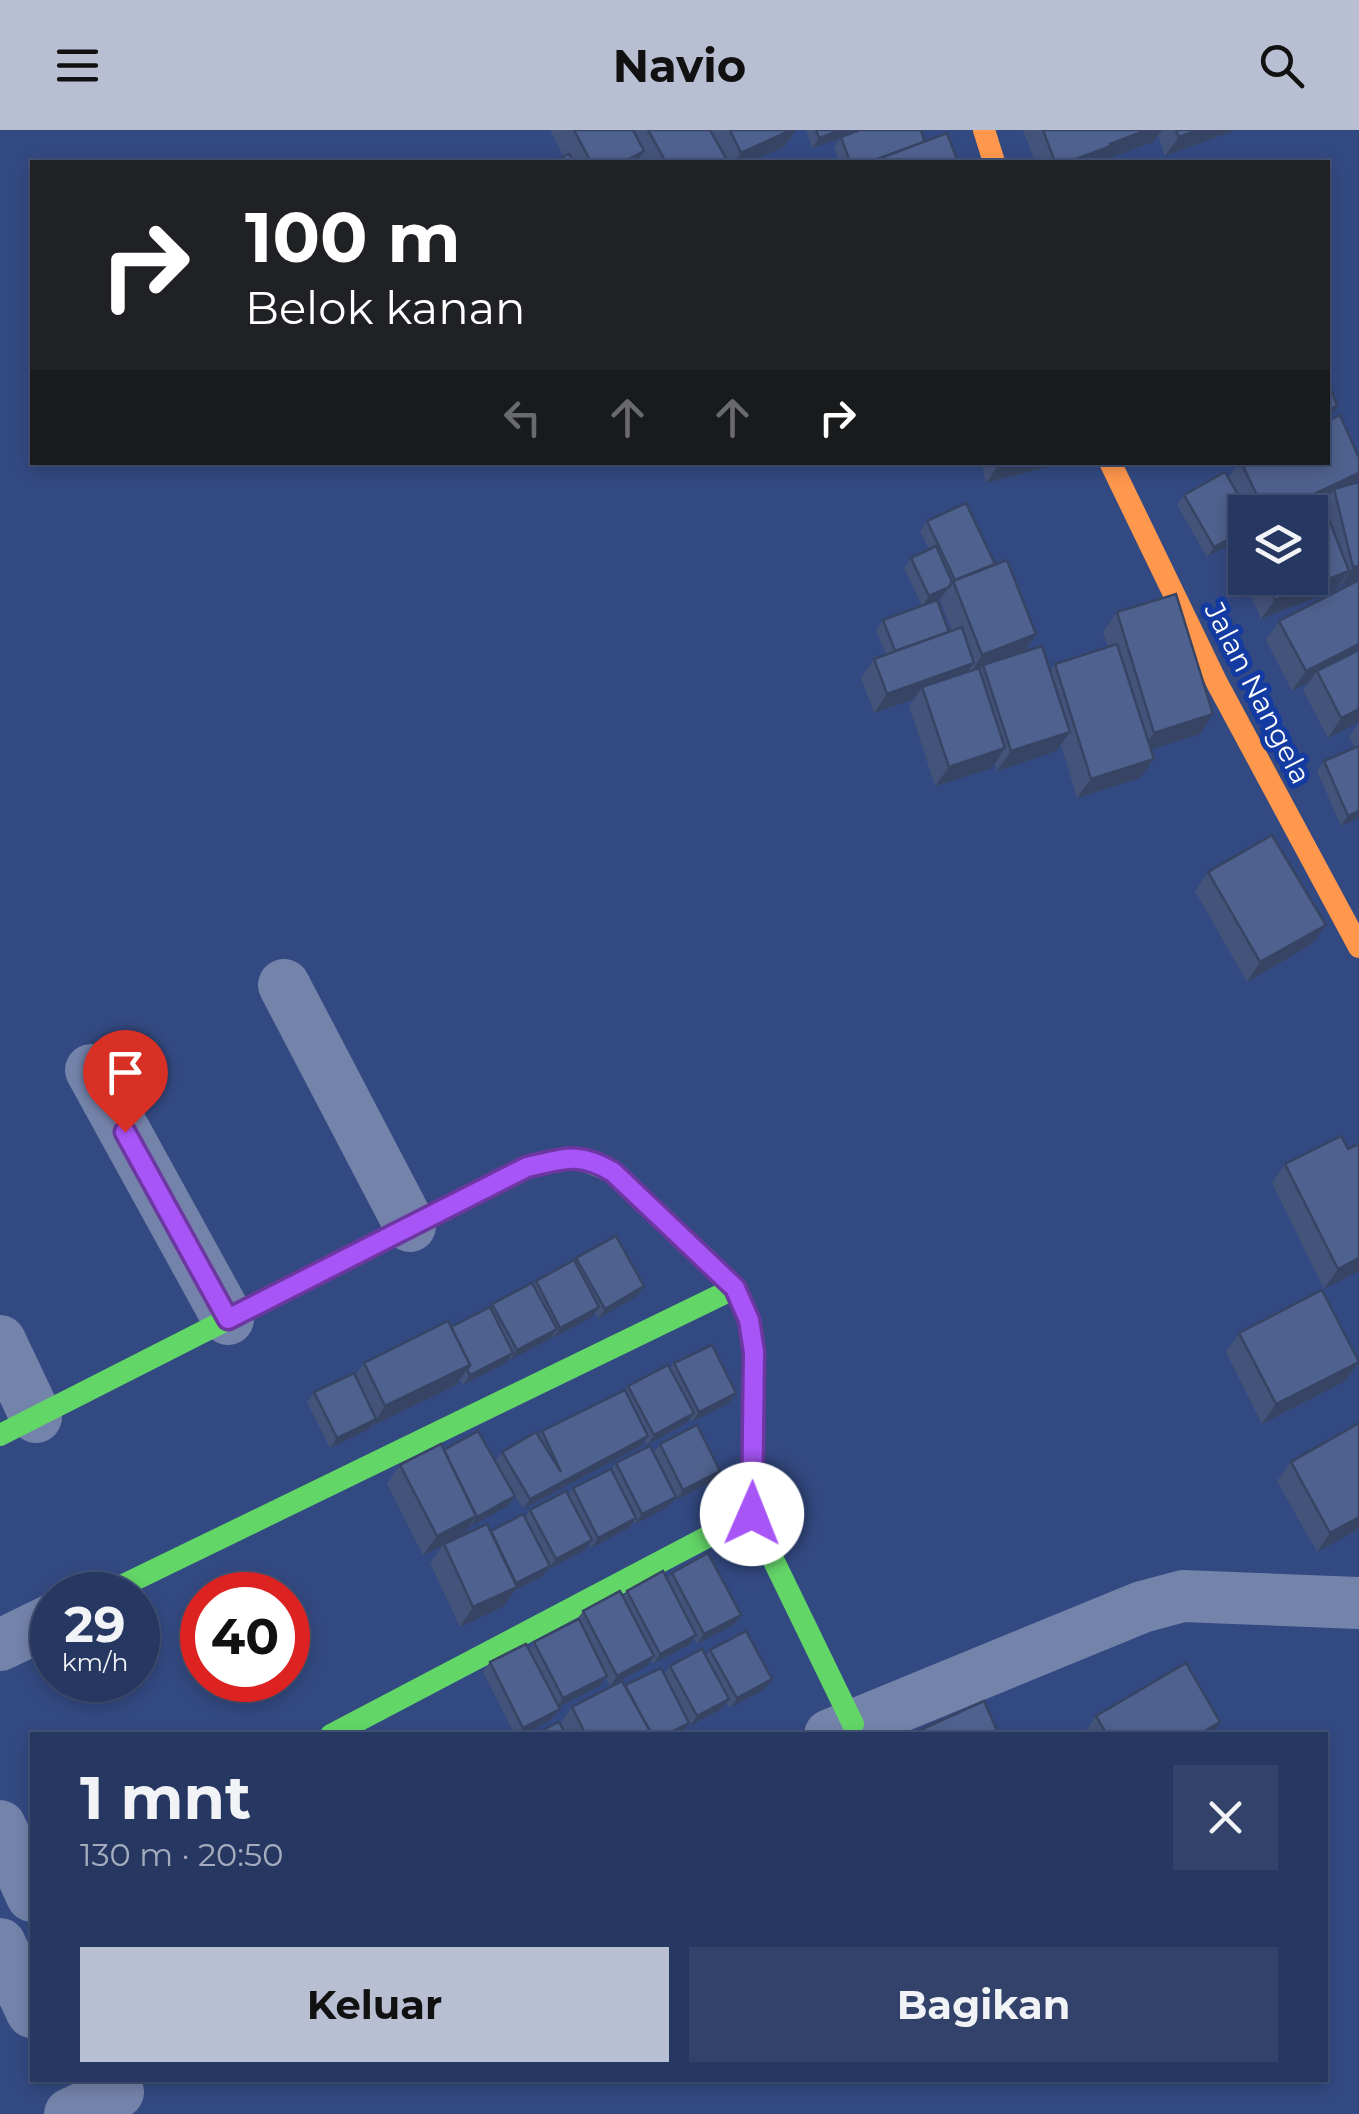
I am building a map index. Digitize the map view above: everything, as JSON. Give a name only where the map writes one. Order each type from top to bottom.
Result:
[{"type":"street","points":[[984,130],[993,160]]},
{"type":"street","name":"Jalan Nangela","points":[[1111,465],[1217,684],[1359,947]]},
{"type":"street","points":[[284,985],[410,1226]]},
{"type":"street","points":[[91,1070],[228,1319]]},
{"type":"street","points":[[0,1340],[18,1426],[527,1167],[573,1156],[596,1161],[613,1172],[735,1288],[749,1320],[754,1352],[752,1514],[842,1730],[1142,1607],[1183,1596],[1359,1603]]},
{"type":"street","points":[[151,1572],[735,1288]]},
{"type":"street","points":[[337,1732],[752,1514]]},
{"type":"street","points":[[0,1645],[30,1631]]},
{"type":"street","points":[[0,1826],[30,1889]]},
{"type":"street","points":[[0,1944],[30,2008]]},
{"type":"building","points":[[574,130],[633,130],[644,151],[627,160],[590,160]]},
{"type":"building","points":[[648,130],[710,130],[727,160],[665,160]]},
{"type":"building","points":[[730,130],[791,130],[741,153]]},
{"type":"building","points":[[816,130],[841,130],[819,138]]},
{"type":"building","points":[[860,130],[921,130],[925,142],[875,160],[849,160],[841,137]]},
{"type":"building","points":[[1043,130],[1147,130],[1073,160],[1054,160]]},
{"type":"building","points":[[1176,130],[1198,130],[1179,137]]},
{"type":"building","points":[[947,133],[957,160],[875,160]]},
{"type":"building","points":[[1330,386],[1337,406],[1330,409]]},
{"type":"building","points":[[1340,415],[1359,458],[1359,473],[1312,495],[1257,495],[1242,465],[1330,465],[1330,420]]},
{"type":"building","points":[[1225,472],[1238,495],[1228,495],[1228,539],[1214,547],[1184,495]]},
{"type":"building","points":[[1359,482],[1359,566],[1353,567],[1334,489]]},
{"type":"building","points":[[966,503],[995,564],[955,580],[927,521]]},
{"type":"building","points":[[1328,517],[1349,571],[1328,579]]},
{"type":"building","points":[[936,546],[952,582],[929,596],[911,558]]},
{"type":"building","points":[[1007,560],[1036,634],[982,655],[953,581]]},
{"type":"building","points":[[1359,580],[1359,644],[1306,671],[1279,621]]},
{"type":"building","points":[[1176,594],[1213,714],[1154,733],[1117,612]]},
{"type":"building","points":[[937,600],[949,632],[895,651],[883,620]]},
{"type":"building","points":[[962,627],[974,663],[887,694],[874,659]]},
{"type":"building","points":[[1117,644],[1154,759],[1091,779],[1055,664]]},
{"type":"building","points":[[1042,646],[1070,732],[1011,751],[983,665]]},
{"type":"building","points":[[1359,650],[1359,709],[1341,718],[1317,671]]},
{"type":"building","points":[[979,668],[1005,748],[949,767],[922,687]]},
{"type":"building","points":[[1359,746],[1359,811],[1348,816],[1324,761]]},
{"type":"building","points":[[1272,835],[1326,925],[1260,962],[1208,872]]},
{"type":"building","points":[[1341,1136],[1348,1149],[1359,1144],[1359,1258],[1338,1269],[1285,1164]]},
{"type":"building","points":[[616,1236],[644,1286],[605,1309],[576,1258]]},
{"type":"building","points":[[574,1260],[599,1307],[560,1328],[536,1281]]},
{"type":"building","points":[[532,1283],[557,1329],[517,1350],[492,1304]]},
{"type":"building","points":[[1322,1290],[1359,1362],[1276,1404],[1239,1333]]},
{"type":"building","points":[[490,1307],[513,1353],[470,1375],[470,1365],[451,1327]]},
{"type":"building","points":[[448,1321],[470,1365],[385,1406],[364,1363]]},
{"type":"building","points":[[712,1345],[736,1393],[699,1412],[674,1363]]},
{"type":"building","points":[[668,1365],[694,1413],[654,1435],[628,1386]]},
{"type":"building","points":[[354,1373],[376,1419],[337,1438],[314,1392]]},
{"type":"building","points":[[625,1390],[648,1436],[530,1499],[502,1452],[536,1432],[561,1472],[542,1431]]},
{"type":"building","points":[[1359,1423],[1359,1517],[1330,1533],[1291,1462]]},
{"type":"building","points":[[697,1425],[720,1471],[683,1490],[660,1444]]},
{"type":"building","points":[[478,1431],[515,1496],[477,1517],[444,1450]]},
{"type":"building","points":[[441,1444],[476,1516],[437,1536],[400,1465]]},
{"type":"building","points":[[650,1446],[676,1497],[642,1514],[616,1463]]},
{"type":"building","points":[[611,1469],[636,1518],[598,1538],[573,1488]]},
{"type":"building","points":[[566,1491],[592,1540],[556,1559],[530,1510]]},
{"type":"building","points":[[523,1514],[550,1566],[516,1583],[491,1531]]},
{"type":"building","points":[[487,1524],[517,1587],[473,1607],[444,1544]]},
{"type":"building","points":[[708,1553],[741,1615],[704,1634],[672,1573]]},
{"type":"building","points":[[663,1571],[696,1635],[660,1654],[627,1591]]},
{"type":"building","points":[[620,1591],[654,1656],[617,1676],[583,1611]]},
{"type":"building","points":[[579,1619],[607,1676],[563,1698],[534,1642]]},
{"type":"building","points":[[746,1631],[772,1679],[737,1698],[710,1650]]},
{"type":"building","points":[[526,1644],[560,1709],[523,1728],[490,1662]]},
{"type":"building","points":[[702,1649],[729,1699],[697,1716],[670,1666]]},
{"type":"building","points":[[1186,1663],[1220,1722],[1203,1732],[1105,1732],[1096,1716]]},
{"type":"building","points":[[661,1668],[689,1723],[671,1732],[650,1732],[625,1685]]},
{"type":"building","points":[[622,1681],[650,1732],[584,1732],[572,1707]]},
{"type":"building","points":[[984,1701],[998,1732],[916,1732]]},
{"type":"building","points":[[559,1722],[564,1732],[539,1732]]},
{"type":"traffic: fast","points":[[0,1435],[527,1167],[561,1160],[580,1159],[613,1172],[735,1288]]},
{"type":"traffic: fast","points":[[150,1572],[735,1288],[749,1320],[754,1352],[751,1514]]},
{"type":"traffic: fast","points":[[337,1732],[751,1514],[853,1724]]},
{"type":"traffic: slow","points":[[984,130],[993,160]]},
{"type":"traffic: slow","points":[[1111,465],[1217,683],[1359,947]]},
{"type":"route","points":[[125,1132],[228,1319],[527,1167],[573,1156],[596,1161],[613,1172],[735,1288],[749,1320],[754,1352],[752,1514]]}]
